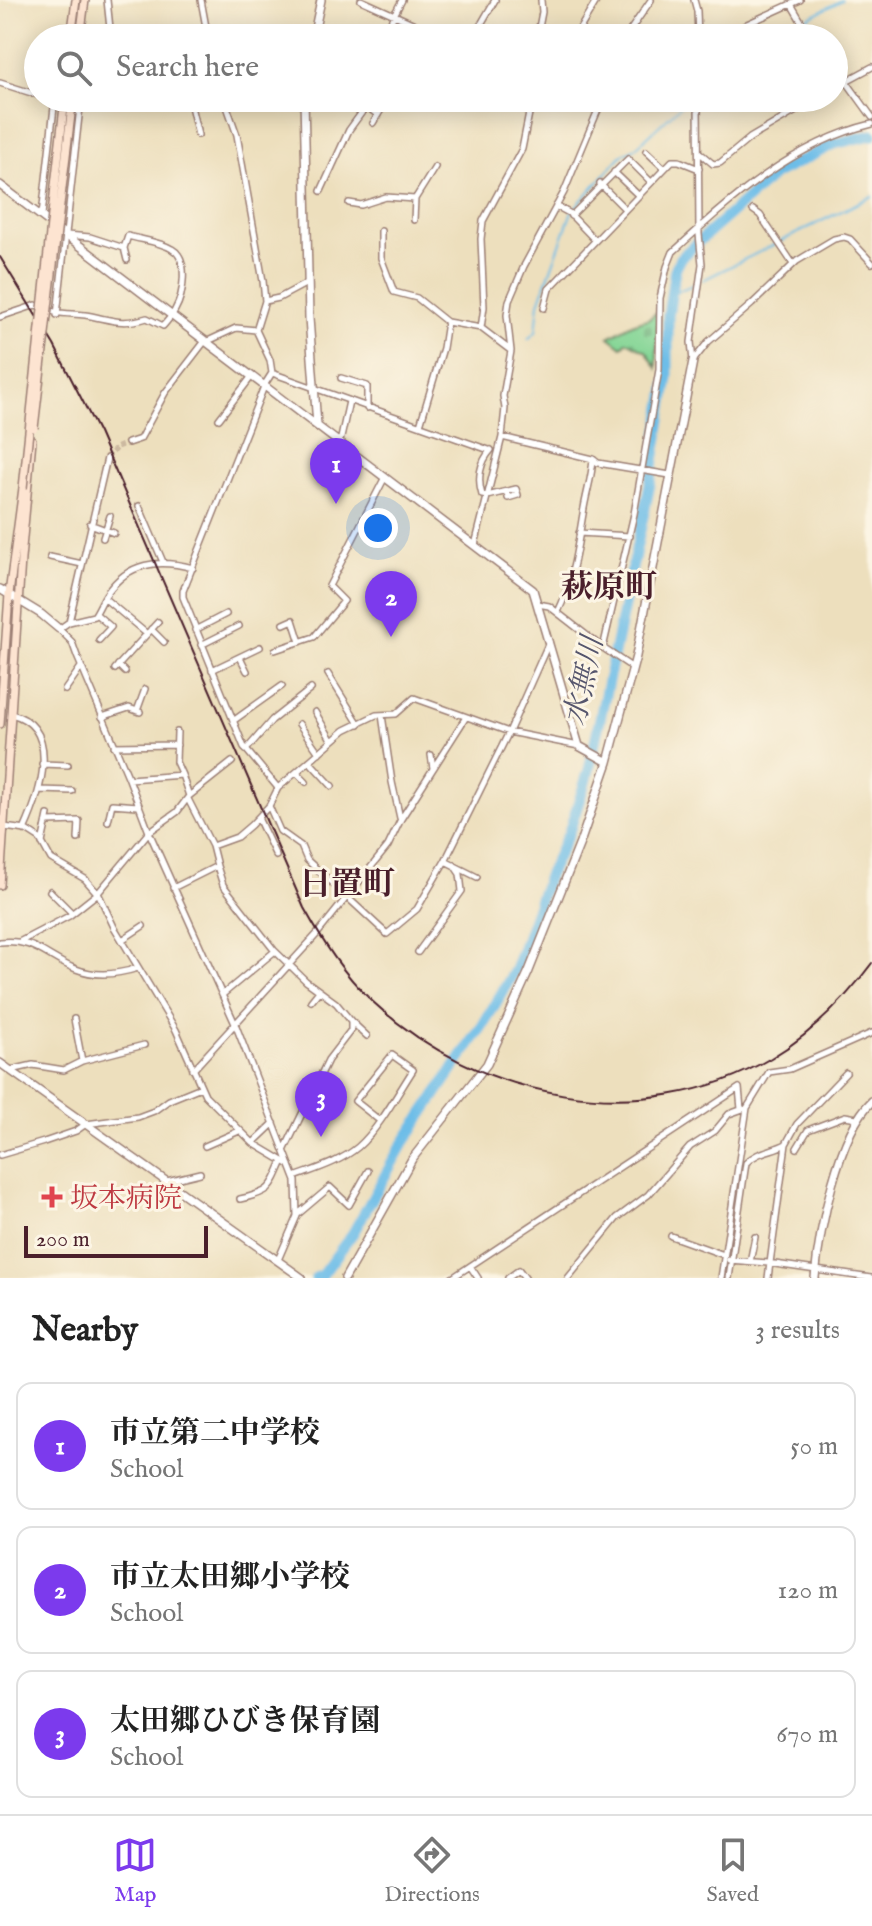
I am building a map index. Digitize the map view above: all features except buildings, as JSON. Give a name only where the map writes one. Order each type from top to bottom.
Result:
[{"type":"main road","points":[[72,24],[76,0]]},
{"type":"main road","points":[[82,24],[85,0]]},
{"type":"main road","points":[[0,885],[21,559],[64,112]]},
{"type":"main road","points":[[0,724],[9,594],[71,112]]},
{"type":"street","points":[[107,0],[110,24]]},
{"type":"street","points":[[201,0],[205,24]]},
{"type":"street","points":[[316,24],[321,0]]},
{"type":"street","points":[[362,0],[415,24]]},
{"type":"street","points":[[389,24],[402,0]]},
{"type":"street","points":[[481,24],[495,0]]},
{"type":"street","points":[[540,24],[541,0]]},
{"type":"street","points":[[583,24],[597,0]]},
{"type":"street","points":[[635,24],[651,0]]},
{"type":"street","points":[[694,0],[697,24]]},
{"type":"street","points":[[747,24],[800,0]]},
{"type":"street","points":[[791,4],[802,24]]},
{"type":"street","points":[[848,80],[872,67]]},
{"type":"street","points":[[0,83],[24,91]]},
{"type":"street","points":[[848,84],[872,117]]},
{"type":"street","points":[[42,215],[53,112]]},
{"type":"street","points":[[57,315],[79,112]]},
{"type":"street","points":[[192,112],[198,135]]},
{"type":"street","points":[[229,112],[237,135],[265,301],[256,330],[272,373],[265,384],[183,597],[246,750],[278,788]]},
{"type":"street","points":[[304,112],[308,282],[317,425]]},
{"type":"street","points":[[321,191],[349,130],[362,112]]},
{"type":"street","points":[[372,112],[378,115]]},
{"type":"street","points":[[373,123],[380,112]]},
{"type":"street","points":[[481,328],[484,307],[483,221],[522,149],[529,112]]},
{"type":"street","points":[[475,545],[502,437],[503,396],[511,351],[507,315],[509,301],[556,206],[597,112]]},
{"type":"street","points":[[345,1278],[412,1159],[476,1080],[491,1056],[580,843],[608,762],[633,668],[666,474],[693,361],[691,342],[699,296],[701,249],[698,112]]},
{"type":"street","points":[[699,153],[713,164],[720,163],[750,138],[794,112]]},
{"type":"street","points":[[605,650],[630,536],[659,370],[660,298],[673,252],[771,170],[838,133],[872,124]]},
{"type":"street","points":[[646,151],[664,168]]},
{"type":"street","points":[[571,216],[628,159],[651,182]]},
{"type":"street","points":[[544,308],[549,289],[664,168],[672,161],[679,161],[699,169]]},
{"type":"street","points":[[414,220],[415,199],[435,167]]},
{"type":"street","points":[[614,172],[638,195]]},
{"type":"street","points":[[600,184],[625,209]]},
{"type":"street","points":[[0,185],[533,590],[583,748]]},
{"type":"street","points":[[349,203],[361,205],[386,197],[415,199]]},
{"type":"street","points":[[556,206],[595,240]]},
{"type":"street","points":[[753,210],[760,215],[793,264]]},
{"type":"street","points":[[381,231],[381,258],[394,292],[411,295],[447,322],[481,328],[511,351]]},
{"type":"street","points":[[66,234],[90,237],[124,248]]},
{"type":"street","points":[[0,317],[36,305],[57,315],[82,315],[126,324],[147,318],[163,326],[175,310],[183,278],[180,257],[167,247],[128,236],[124,248],[127,260]]},
{"type":"street","points":[[693,361],[708,342],[793,264],[834,239],[844,237],[854,243],[872,263]]},
{"type":"street","points":[[265,301],[279,298],[308,282]]},
{"type":"street","points":[[420,425],[443,348],[447,322]]},
{"type":"street","points":[[128,443],[140,439],[165,393],[207,340],[236,328],[256,330]]},
{"type":"street","points":[[272,373],[489,450],[499,447]]},
{"type":"street","points":[[219,419],[253,375]]},
{"type":"street","points":[[341,378],[367,386],[367,408]]},
{"type":"street","points":[[338,441],[349,401]]},
{"type":"street","points":[[502,437],[593,459],[598,463],[666,474]]},
{"type":"street","points":[[489,450],[483,460],[480,479],[482,495],[507,491]]},
{"type":"street","points":[[69,622],[107,458]]},
{"type":"street","points":[[558,612],[586,495],[591,488],[593,459]]},
{"type":"street","points":[[275,650],[314,637],[344,601],[329,586],[385,477]]},
{"type":"street","points":[[139,506],[164,563]]},
{"type":"street","points":[[103,538],[110,516]]},
{"type":"street","points":[[90,524],[114,533]]},
{"type":"street","points":[[579,533],[630,536]]},
{"type":"street","points":[[50,557],[82,564]]},
{"type":"street","points":[[59,629],[69,622],[96,614],[104,598],[128,571],[139,565],[164,563],[193,568]]},
{"type":"street","points":[[0,589],[41,614],[72,642],[149,832],[236,1026],[295,1177],[297,1216]]},
{"type":"street","points":[[104,598],[164,642]]},
{"type":"street","points":[[538,604],[558,612],[633,668]]},
{"type":"street","points":[[96,614],[111,627],[99,640]]},
{"type":"street","points":[[195,630],[226,614]]},
{"type":"street","points":[[284,624],[293,620],[300,642]]},
{"type":"street","points":[[125,672],[116,667],[158,622]]},
{"type":"street","points":[[201,645],[239,626]]},
{"type":"street","points":[[269,806],[280,831],[301,846],[307,860],[387,934],[417,909],[445,861],[509,732],[549,641]]},
{"type":"street","points":[[212,670],[258,651]]},
{"type":"street","points":[[240,657],[247,671]]},
{"type":"street","points":[[65,690],[82,666]]},
{"type":"street","points":[[328,674],[359,724]]},
{"type":"street","points":[[233,721],[278,686]]},
{"type":"street","points":[[102,717],[129,708],[138,711],[145,689]]},
{"type":"street","points":[[246,750],[272,720],[311,689]]},
{"type":"street","points":[[212,846],[237,837],[269,806],[278,788],[332,741],[376,715],[396,714],[414,698],[509,732],[583,748],[608,762]]},
{"type":"street","points":[[315,712],[332,741]]},
{"type":"street","points":[[11,714],[19,716],[40,739],[40,790],[24,830]]},
{"type":"street","points":[[382,715],[401,819]]},
{"type":"street","points":[[193,1070],[290,965],[388,846],[401,819],[466,717]]},
{"type":"street","points":[[299,724],[319,753]]},
{"type":"street","points":[[177,732],[176,762],[188,798],[212,846],[223,885],[275,951],[343,1010],[367,1036]]},
{"type":"street","points":[[114,746],[177,745]]},
{"type":"street","points":[[431,755],[433,769]]},
{"type":"street","points":[[309,761],[332,786]]},
{"type":"street","points":[[0,942],[21,941],[72,913],[98,893],[149,832],[177,812],[188,798],[232,762]]},
{"type":"street","points":[[42,764],[68,765]]},
{"type":"street","points":[[297,773],[306,782]]},
{"type":"street","points":[[129,779],[182,775]]},
{"type":"street","points":[[40,790],[72,791]]},
{"type":"street","points":[[108,821],[112,804],[138,806]]},
{"type":"street","points":[[42,844],[48,819],[79,818],[78,839]]},
{"type":"street","points":[[258,818],[276,856]]},
{"type":"street","points":[[4,827],[24,830],[40,839],[51,859],[85,879],[98,893],[176,1030],[201,1087],[212,1104],[253,1143],[290,1165]]},
{"type":"street","points":[[445,861],[477,877]]},
{"type":"street","points":[[418,952],[462,891],[460,874],[454,865]]},
{"type":"street","points":[[173,888],[217,866]]},
{"type":"street","points":[[50,891],[72,913]]},
{"type":"street","points":[[122,940],[143,926]]},
{"type":"street","points":[[21,941],[78,970],[114,974],[139,968]]},
{"type":"street","points":[[222,995],[275,951]]},
{"type":"street","points":[[311,1001],[319,991]]},
{"type":"street","points":[[74,1019],[82,1061]]},
{"type":"street","points":[[284,1150],[328,1060],[351,1030],[351,1021]]},
{"type":"street","points":[[568,1278],[617,1218],[648,1195],[690,1147],[715,1131],[729,1114],[744,1108],[769,1072],[790,1069],[872,1033]]},
{"type":"street","points":[[11,1070],[33,1065],[64,1070],[82,1061],[144,1045]]},
{"type":"street","points":[[295,1177],[324,1167],[359,1147],[379,1120],[413,1070],[392,1055],[355,1101],[379,1120]]},
{"type":"street","points":[[0,1063],[301,1278]]},
{"type":"street","points":[[768,1278],[786,1144],[797,1124],[846,1073]]},
{"type":"street","points":[[0,1155],[76,1131],[86,1124],[138,1117],[201,1087]]},
{"type":"street","points":[[452,1278],[739,1088],[744,1108],[721,1278]]},
{"type":"street","points":[[816,1274],[826,1211],[842,1155],[857,1118],[872,1101]]},
{"type":"street","points":[[797,1148],[808,1130],[845,1116],[857,1118]]},
{"type":"street","points":[[253,1143],[274,1123]]},
{"type":"street","points":[[797,1124],[808,1130]]},
{"type":"street","points":[[205,1146],[239,1131]]},
{"type":"street","points":[[729,1278],[746,1163],[750,1158],[786,1144]]},
{"type":"street","points":[[240,1199],[263,1194],[272,1188],[283,1161]]},
{"type":"street","points":[[278,1260],[297,1216],[330,1187],[348,1208],[368,1171]]},
{"type":"street","points":[[166,1181],[200,1173]]},
{"type":"street","points":[[671,1236],[732,1260],[768,1263],[816,1274],[871,1278]]},
{"type":"street","points":[[750,1262],[755,1237]]},
{"type":"street","points":[[470,1266],[478,1278]]},
{"type":"street","points":[[508,1278],[519,1270],[525,1278]]},
{"type":"green space","points":[[657,312],[657,368],[646,351],[627,341],[622,347],[609,337]]},
{"type":"waterway","points":[[804,20],[842,0]]},
{"type":"waterway","points":[[788,24],[798,22]]},
{"type":"waterway","points":[[528,339],[536,332],[539,303],[572,211],[623,154],[634,149],[674,112]]},
{"type":"waterway","name":"水無川","points":[[316,1278],[322,1275],[353,1233],[401,1147],[483,1025],[515,970],[548,876],[569,832],[589,770],[650,484],[668,378],[668,316],[675,270],[680,258],[775,174],[834,144],[872,135]]},
{"type":"waterway","points":[[703,280],[872,196]]},
{"type":"waterway","points":[[671,294],[697,283]]},
{"type":"tunnel","points":[[107,458],[117,447],[128,443]]},
{"type":"railway","points":[[0,257],[54,345],[99,433],[304,908],[334,957],[372,1001],[414,1035],[460,1062],[510,1082],[563,1094],[616,1099],[670,1095],[722,1081],[771,1058],[826,1016],[872,963]]},
{"type":"place","name":"市立第二中学校","points":[[336,504]]},
{"type":"place","name":"市立太田郷小学校","points":[[391,637]]},
{"type":"place","name":"太田郷ひびき保育園","points":[[321,1137]]},
{"type":"place","name":"坂本病院","points":[[52,1197]]},
{"type":"district","name":"萩原町","points":[[609,586]]},
{"type":"district","name":"日置町","points":[[347,883]]}]
